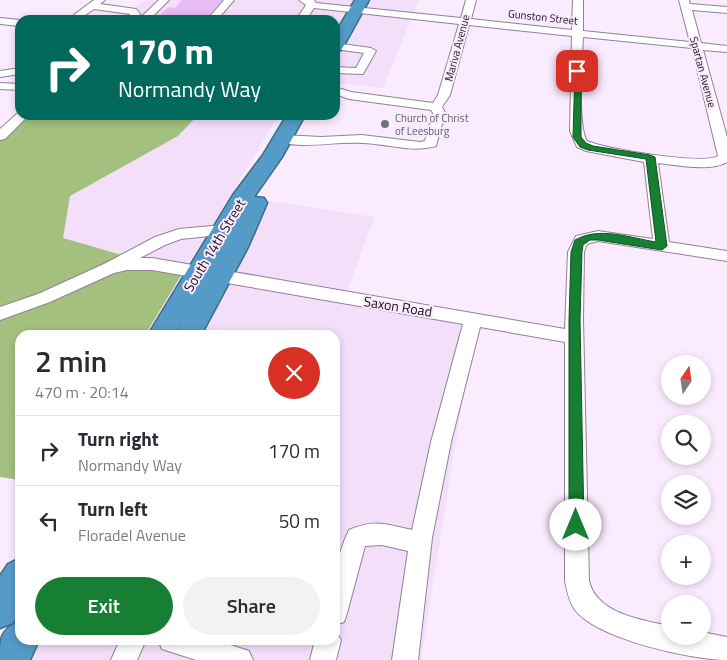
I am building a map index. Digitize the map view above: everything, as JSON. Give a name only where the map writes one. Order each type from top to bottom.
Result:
[{"type":"highway","points":[[340,38],[359,5]]},
{"type":"highway","name":"South 14th Street","points":[[190,330],[223,230],[293,120]]},
{"type":"highway","name":"South 14th Street","points":[[165,330],[209,274],[236,247],[260,196],[277,148]]},
{"type":"highway","points":[[0,610],[15,584]]},
{"type":"highway","points":[[9,660],[17,645]]},
{"type":"street","points":[[148,15],[164,0]]},
{"type":"street","points":[[216,15],[230,0]]},
{"type":"street","name":"Mariva Avenue","points":[[436,107],[444,96],[470,0]]},
{"type":"street","points":[[578,0],[577,137],[583,145],[600,151],[650,157],[662,246]]},
{"type":"street","points":[[303,15],[308,2]]},
{"type":"street","name":"Gunston Street","points":[[308,2],[359,5],[380,12],[727,49]]},
{"type":"street","points":[[79,15],[97,3],[133,11],[134,15]]},
{"type":"street","points":[[684,3],[727,10]]},
{"type":"street","name":"Spartan Avenue","points":[[650,157],[706,163],[717,162],[725,157],[684,3]]},
{"type":"street","points":[[380,12],[384,7],[397,4],[408,8]]},
{"type":"street","points":[[0,21],[15,22]]},
{"type":"street","points":[[340,48],[371,51],[359,72],[340,70]]},
{"type":"street","points":[[0,74],[15,72]]},
{"type":"street","points":[[0,86],[15,87]]},
{"type":"street","points":[[277,148],[362,139],[426,146],[431,143],[439,113],[436,107],[356,97],[340,92]]},
{"type":"street","points":[[0,136],[18,120]]},
{"type":"street","points":[[0,314],[44,298],[178,234],[223,230]]},
{"type":"street","points":[[727,256],[598,236],[581,240],[576,252],[575,337],[577,581],[580,594],[584,602],[592,609],[624,627],[727,650]]},
{"type":"street","name":"Saxon Road","points":[[110,268],[138,263],[473,318],[575,337]]},
{"type":"street","points":[[404,660],[420,544],[441,442],[473,318]]},
{"type":"street","points":[[340,594],[352,549],[357,538],[368,534],[382,534],[420,544]]},
{"type":"street","points":[[124,660],[131,645]]},
{"type":"street","points":[[188,645],[240,660]]},
{"type":"street","points":[[323,660],[327,645]]},
{"type":"shaded area","points":[[144,0],[358,0],[340,31],[340,15],[127,15]]},
{"type":"shaded area","points":[[366,0],[419,0],[383,88],[340,84],[340,46]]},
{"type":"shaded area","points":[[193,120],[276,120],[188,265],[136,259],[63,238],[70,195],[178,136]]},
{"type":"shaded area","points":[[264,200],[374,217],[345,298],[475,321],[421,660],[20,660],[28,645],[340,645],[340,330],[198,330]]},
{"type":"green space","points":[[15,118],[15,120],[193,120],[178,136],[70,196],[63,238],[136,259],[0,309],[0,132]]},
{"type":"green space","points":[[127,269],[149,269],[182,274],[148,330],[15,330],[15,479],[0,477],[0,319],[111,272]]},
{"type":"building","points":[[182,0],[222,0],[209,15],[160,15],[168,7],[175,8]]},
{"type":"place","name":"Church of Christ of Leesburg","points":[[385,124]]},
{"type":"route","points":[[576,525],[574,320],[576,252],[581,240],[598,236],[662,246],[650,157],[591,149],[583,145],[577,137],[577,71]]}]
